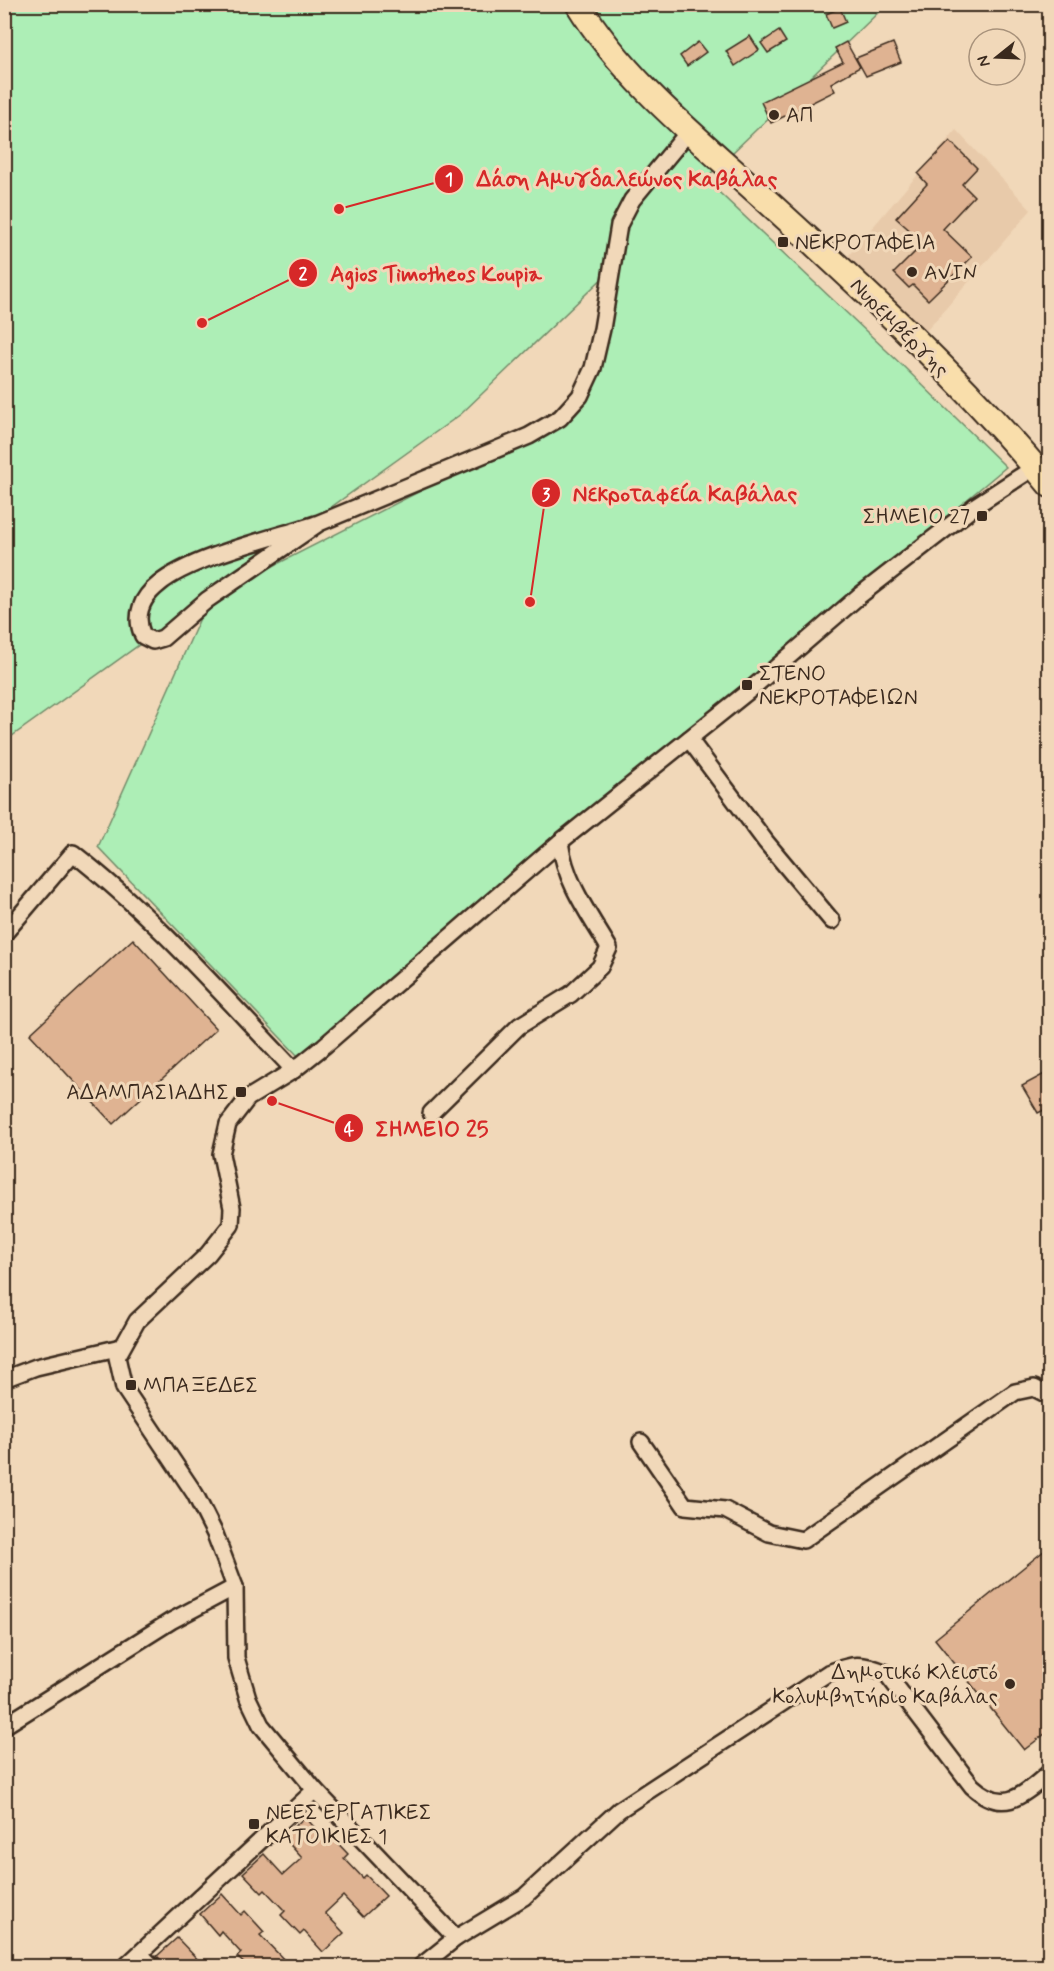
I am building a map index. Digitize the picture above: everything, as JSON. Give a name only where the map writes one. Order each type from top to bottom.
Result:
[{"type":"main road","name":"Νυρεμβέργης","points":[[578,4],[636,79],[688,131],[882,308],[1042,476]]},
{"type":"street","points":[[319,523],[207,600],[163,638],[153,641],[143,636],[137,623],[141,605],[158,584],[180,571],[225,553],[319,523],[530,436],[560,418],[580,396],[593,368],[619,225],[632,200],[688,131]]},
{"type":"street","points":[[456,1938],[315,1790],[270,1739],[248,1698],[236,1659],[234,1587],[215,1533],[195,1494],[124,1388],[117,1357],[121,1347],[137,1322],[208,1254],[231,1225],[232,1208],[221,1154],[228,1124],[248,1098],[294,1070],[560,842],[750,690],[859,596],[975,506],[1042,476]]},
{"type":"street","points":[[689,739],[766,842],[832,921]]},
{"type":"street","points":[[431,1113],[519,1026],[571,994],[600,967],[609,948],[577,895],[563,863],[560,842]]},
{"type":"street","points":[[4,934],[73,853],[100,873],[166,937],[294,1070]]},
{"type":"street","points":[[4,1379],[36,1367],[121,1347]]},
{"type":"street","points":[[641,1442],[685,1506],[725,1510],[769,1533],[803,1540],[1015,1392],[1034,1388],[1050,1396]]},
{"type":"street","points":[[4,1726],[171,1621],[234,1587]]},
{"type":"street","points":[[421,1966],[456,1938],[524,1897],[619,1810],[828,1673],[848,1666],[866,1664],[886,1673],[972,1786],[984,1797],[996,1802],[1011,1800],[1027,1792],[1050,1772]]},
{"type":"street","points":[[126,1966],[315,1790]]},
{"type":"street","points":[[140,1954],[152,1966]]},
{"type":"shaded area","points":[[956,130],[1031,210],[921,337],[842,263]]},
{"type":"green space","points":[[5,5],[886,5],[705,179],[1006,467],[299,1057],[98,847],[201,616],[232,587],[544,428],[585,399],[612,269],[461,414],[5,741]]},
{"type":"building","points":[[840,8],[846,22],[832,28],[826,14]]},
{"type":"building","points":[[779,31],[786,42],[768,53],[761,43]]},
{"type":"building","points":[[750,36],[759,50],[735,66],[726,51]]},
{"type":"building","points":[[698,42],[706,52],[687,66],[680,56]]},
{"type":"building","points":[[846,42],[860,67],[831,83],[835,91],[771,123],[761,102],[843,62],[835,48]]},
{"type":"building","points":[[893,43],[901,62],[866,76],[856,58]]},
{"type":"building","points":[[950,141],[977,168],[962,184],[974,196],[943,229],[972,257],[928,300],[913,285],[909,288],[894,273],[924,243],[896,218],[927,184],[918,174]]},
{"type":"building","points":[[133,939],[216,1029],[113,1124],[30,1034]]},
{"type":"building","points":[[1050,1071],[1050,1107],[1038,1113],[1022,1086]]},
{"type":"building","name":"Δημοτικό Κλειστό Κολυμβητήριο Καβάλας","points":[[1050,1546],[1050,1730],[1024,1750],[935,1639]]},
{"type":"building","points":[[305,1817],[324,1838],[329,1834],[348,1854],[344,1858],[363,1878],[366,1875],[386,1896],[363,1917],[343,1896],[325,1913],[344,1933],[323,1952],[304,1931],[300,1935],[281,1915],[285,1911],[265,1890],[262,1893],[243,1873],[264,1854],[283,1875],[302,1858],[283,1837]]},
{"type":"building","points":[[222,1894],[241,1915],[245,1911],[264,1932],[260,1935],[290,1966],[247,1966],[237,1957],[241,1953],[221,1931],[218,1935],[200,1914]]},
{"type":"building","points":[[177,1938],[204,1966],[167,1966],[157,1956]]},
{"type":"place","name":"ΑΠ","points":[[774,115]]},
{"type":"place","name":"Δάση Αμυγδαλεώνος Καβάλας","points":[[339,209]]},
{"type":"place","name":"ΝΕΚΡΟΤΑΦΕΙΑ","points":[[783,242]]},
{"type":"place","name":"AVIN","points":[[912,272]]},
{"type":"place","name":"Agios Timotheos Koupia","points":[[202,323]]},
{"type":"place","name":"ΣΗΜΕΙΟ 27","points":[[982,516]]},
{"type":"place","name":"Νεκροταφεία Καβάλας","points":[[530,602]]},
{"type":"place","name":"ΣΤΕΝΟ ΝΕΚΡΟΤΑΦΕΙΩΝ","points":[[747,685]]},
{"type":"place","name":"ΑΔΑΜΠΑΣΙΑΔΗΣ","points":[[241,1092]]},
{"type":"place","name":"ΣΗΜΕΙΟ 25","points":[[272,1101]]},
{"type":"place","name":"ΜΠΑΞΕΔΕΣ","points":[[131,1385]]},
{"type":"place","name":"Δημοτικό Κλειστό Κολυμβητήριο Καβάλας","points":[[1010,1684]]},
{"type":"place","name":"ΝΕΕΣ ΕΡΓΑΤΙΚΕΣ ΚΑΤΟΙΚΙΕΣ 1","points":[[254,1824]]}]
